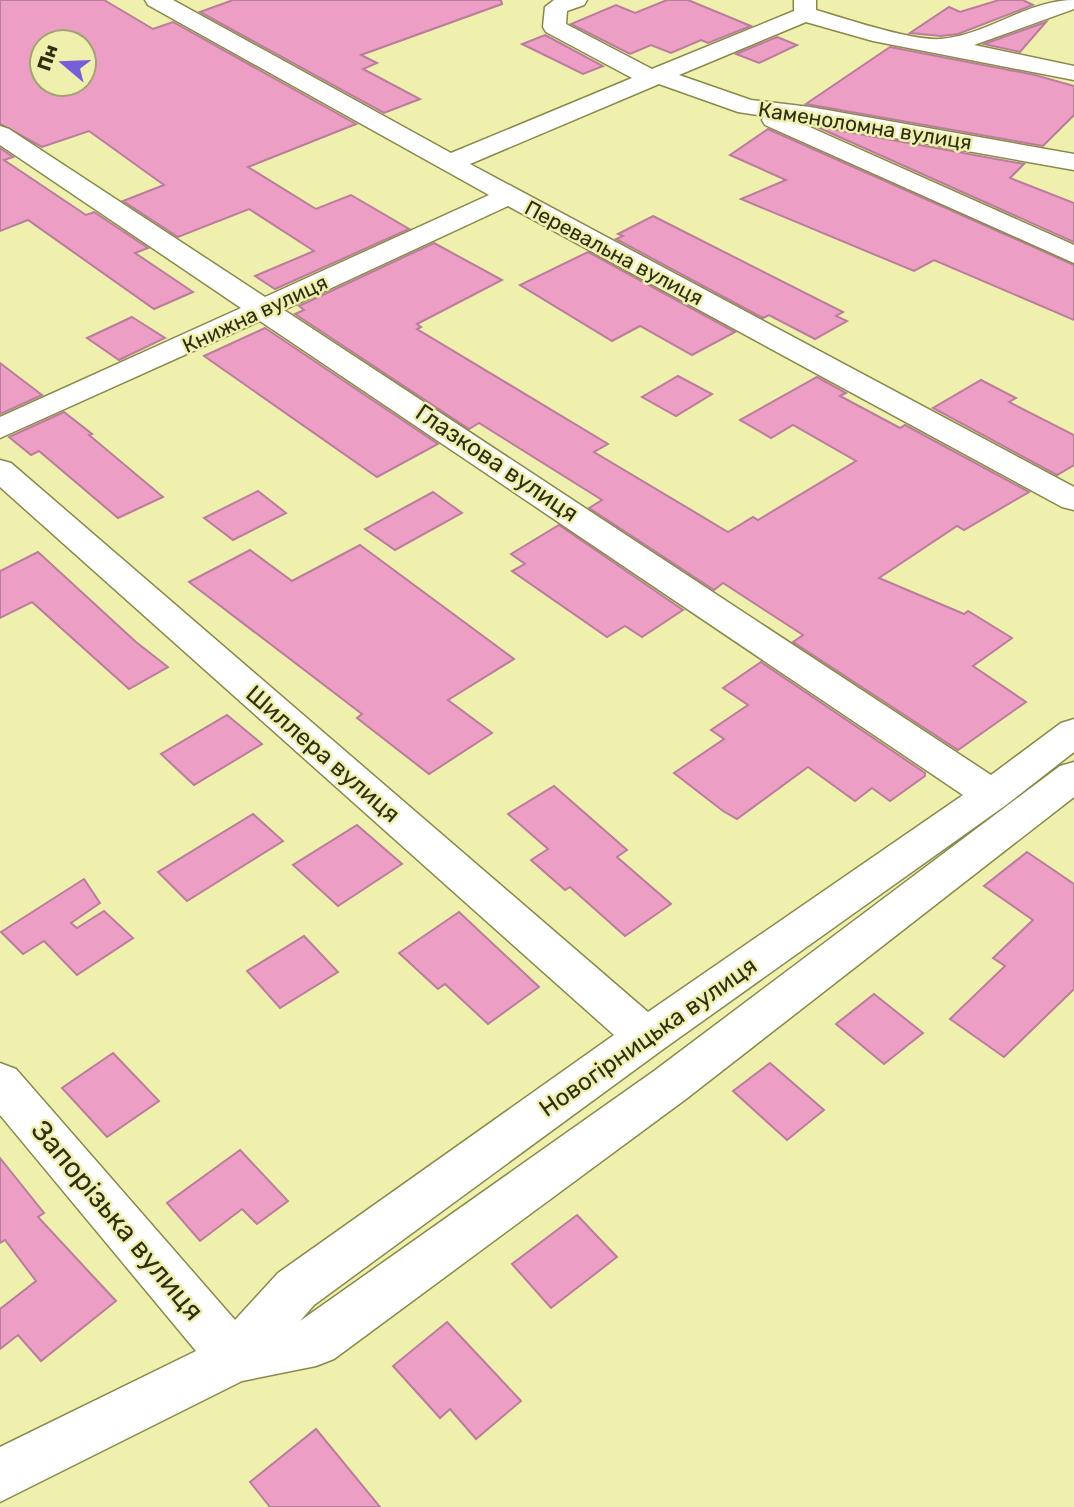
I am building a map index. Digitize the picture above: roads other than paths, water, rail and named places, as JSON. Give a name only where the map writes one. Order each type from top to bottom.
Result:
[{"type":"street","name":"Перевальна вулиця","points":[[156,0],[509,196],[1074,500]]},
{"type":"street","name":"Каменоломна вулиця","points":[[576,0],[556,8],[554,27],[654,77],[747,107],[836,118],[1074,162]]},
{"type":"street","points":[[940,46],[971,39],[1057,3]]},
{"type":"street","points":[[449,163],[654,77],[805,7],[873,34],[1074,73]]},
{"type":"street","points":[[747,107],[830,147],[1074,254]]},
{"type":"street","name":"Глазкова вулиця","points":[[0,134],[267,309],[992,795]]},
{"type":"street","name":"Книжна вулиця","points":[[0,429],[509,196]]},
{"type":"street","name":"Шиллера вулиця","points":[[0,470],[646,1037]]},
{"type":"street","name":"Новогірницька вулиця","points":[[235,1359],[296,1289],[646,1037],[992,795],[1074,732]]},
{"type":"street","name":"Новогірницька вулиця","points":[[0,1475],[235,1359],[316,1342],[670,1085],[1074,776]]},
{"type":"street","name":"Запорізька вулиця","points":[[0,1082],[235,1359]]}]
